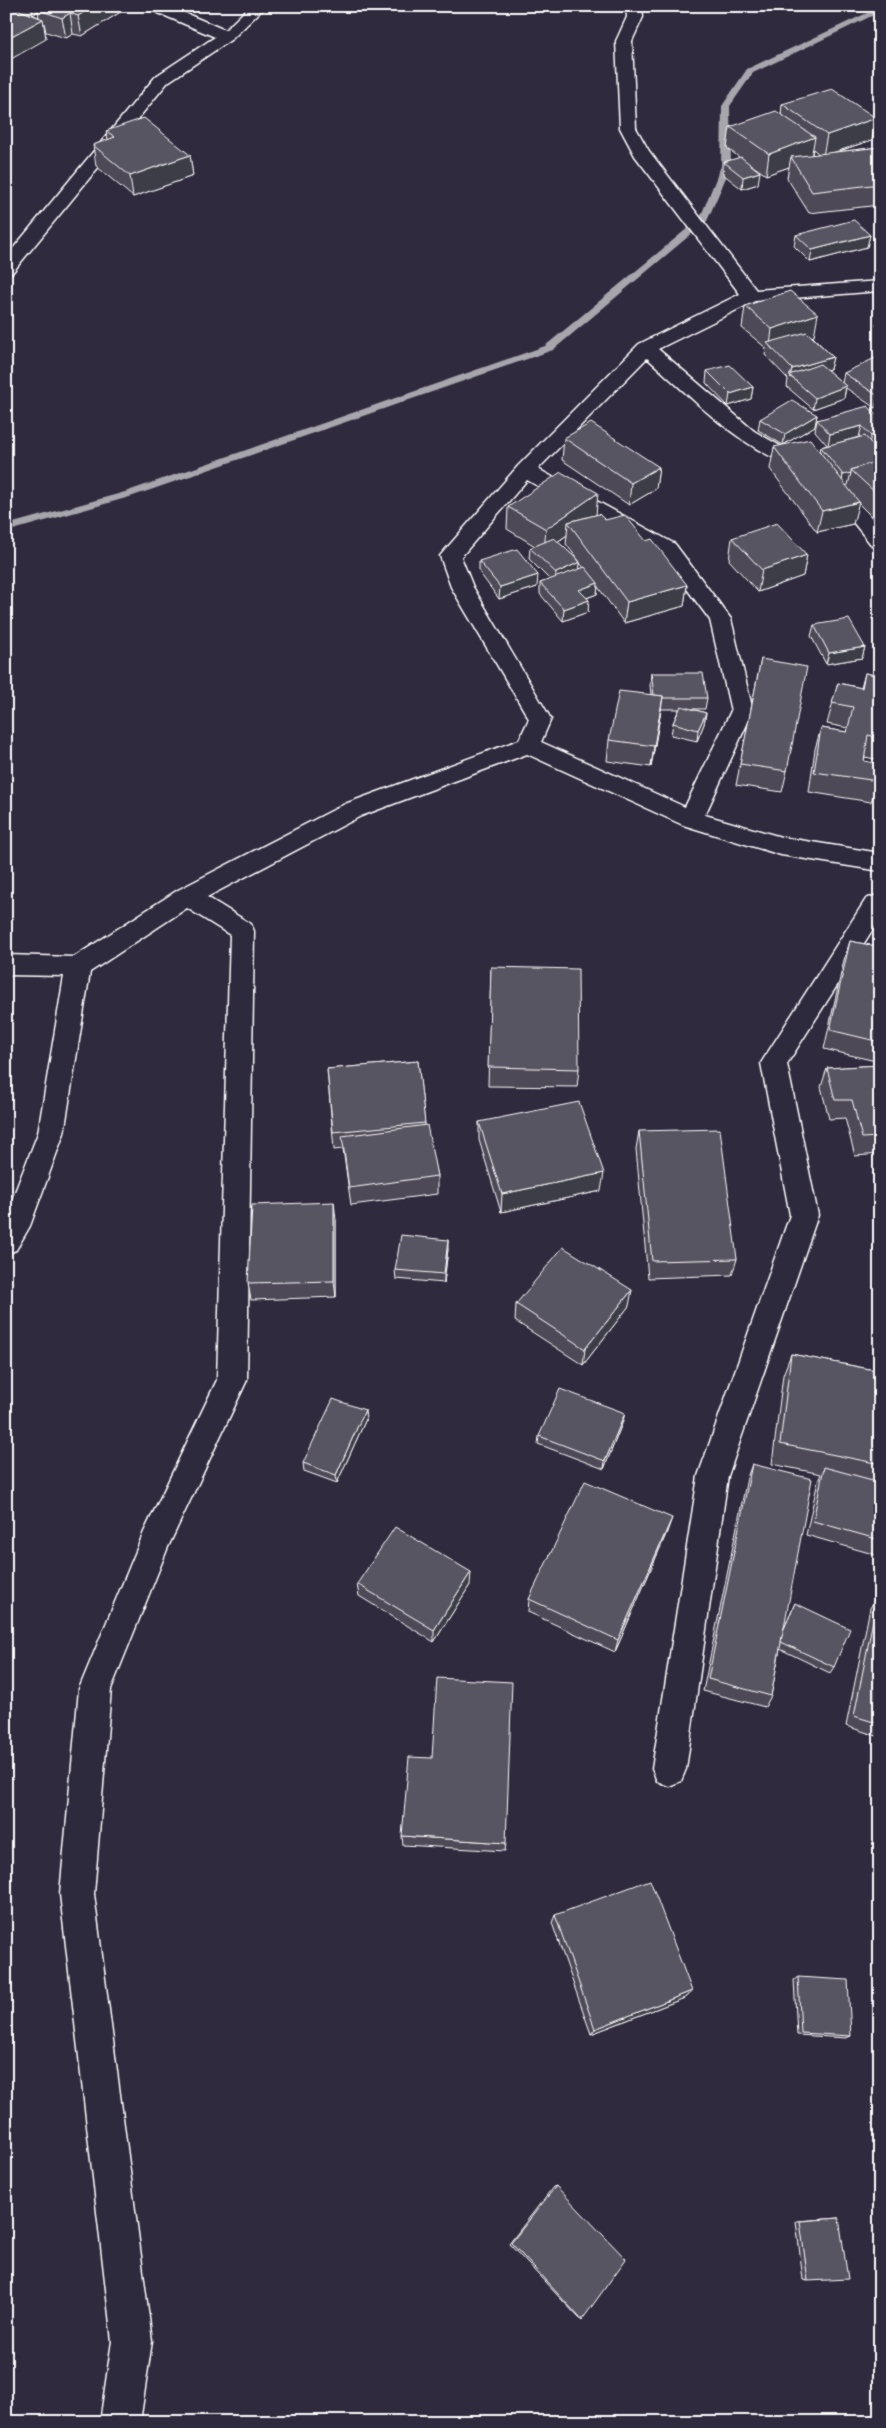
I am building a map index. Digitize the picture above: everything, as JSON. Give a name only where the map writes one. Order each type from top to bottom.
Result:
[{"type":"street","points":[[154,6],[227,36]]},
{"type":"street","points":[[6,269],[162,79],[227,36],[259,6]]},
{"type":"street","points":[[634,6],[635,17],[624,41],[628,128],[640,152],[751,296]]},
{"type":"street","points":[[6,965],[78,967],[187,896],[353,810],[528,745],[540,719],[462,586],[450,556],[525,470],[646,348],[751,296],[880,286]]},
{"type":"street","points":[[646,348],[747,435],[777,452],[802,455],[815,462],[880,542]]},
{"type":"street","points":[[525,470],[668,549],[720,620],[742,711],[691,820]]},
{"type":"street","points":[[528,745],[691,820],[781,846],[880,862]]},
{"type":"street","points":[[120,2422],[132,2341],[78,1894],[95,1689],[155,1542],[232,1380],[242,931],[187,896]]},
{"type":"street","points":[[669,1770],[713,1476],[804,1215],[774,1063],[875,905],[880,903]]},
{"type":"street","points":[[6,1242],[16,1226],[51,1133],[78,967]]},
{"type":"building","points":[[6,6],[9,6],[43,19],[6,39]]},
{"type":"building","points":[[51,6],[93,6],[78,16],[70,13],[62,18],[42,11]]},
{"type":"building","points":[[832,89],[876,118],[827,135],[782,104]]},
{"type":"building","points":[[776,111],[815,137],[769,154],[730,127]]},
{"type":"building","points":[[144,118],[190,155],[130,176],[93,145],[115,137],[106,131]]},
{"type":"building","points":[[880,147],[880,184],[812,192],[791,157]]},
{"type":"building","points":[[741,157],[760,172],[743,177],[724,162]]},
{"type":"building","points":[[854,220],[870,235],[812,250],[796,235]]},
{"type":"building","points":[[790,291],[818,314],[772,329],[745,306]]},
{"type":"building","points":[[807,332],[833,357],[792,369],[767,343]]},
{"type":"building","points":[[875,358],[880,362],[880,395],[878,396],[844,373]]},
{"type":"building","points":[[820,364],[846,386],[815,398],[789,375]]},
{"type":"building","points":[[730,365],[753,387],[730,394],[707,371]]},
{"type":"building","points":[[792,400],[817,415],[785,434],[760,419]]},
{"type":"building","points":[[868,406],[880,419],[880,434],[871,436],[862,426],[830,434],[817,420]]},
{"type":"building","points":[[591,423],[659,467],[631,483],[564,438]]},
{"type":"building","points":[[865,436],[880,454],[880,460],[851,470],[851,473],[843,475],[821,447]]},
{"type":"building","points":[[810,439],[859,502],[822,511],[774,447]]},
{"type":"building","points":[[880,460],[880,497],[851,470]]},
{"type":"building","points":[[561,472],[598,493],[546,529],[508,507]]},
{"type":"building","points":[[599,514],[605,520],[625,515],[646,541],[652,539],[687,585],[627,602],[568,522]]},
{"type":"building","points":[[777,523],[807,555],[762,570],[732,538]]},
{"type":"building","points":[[554,538],[580,562],[556,573],[530,548]]},
{"type":"building","points":[[517,549],[538,575],[500,587],[479,561]]},
{"type":"building","points":[[585,567],[598,583],[579,590],[589,600],[564,609],[540,583]]},
{"type":"building","points":[[849,619],[865,647],[829,653],[814,625]]},
{"type":"building","points":[[761,659],[807,667],[787,771],[740,764]]},
{"type":"building","points":[[651,673],[703,673],[707,698],[663,698],[663,696],[654,695]]},
{"type":"building","points":[[865,673],[880,676],[880,738],[868,735],[864,761],[880,764],[878,781],[814,772],[821,728],[847,732],[853,707],[832,703],[838,683],[862,688]]},
{"type":"building","points":[[619,691],[663,696],[654,746],[609,740]]},
{"type":"building","points":[[681,706],[706,713],[698,730],[673,723]]},
{"type":"building","points":[[850,941],[880,947],[880,1042],[830,1030]]},
{"type":"building","points":[[491,967],[578,969],[579,1069],[488,1067]]},
{"type":"building","points":[[418,1061],[425,1123],[333,1132],[327,1069]]},
{"type":"building","points":[[880,1065],[880,1137],[862,1138],[852,1100],[835,1100],[827,1068]]},
{"type":"building","points":[[579,1102],[604,1173],[502,1194],[479,1122]]},
{"type":"building","points":[[427,1125],[437,1176],[349,1188],[342,1136]]},
{"type":"building","points":[[720,1129],[737,1259],[652,1261],[639,1131]]},
{"type":"building","points":[[334,1202],[334,1281],[248,1283],[252,1205]]},
{"type":"building","points":[[401,1235],[448,1240],[444,1274],[395,1270]]},
{"type":"building","points":[[563,1247],[632,1290],[585,1349],[516,1304]]},
{"type":"building","points":[[791,1354],[880,1371],[880,1464],[780,1444]]},
{"type":"building","points":[[560,1389],[625,1413],[605,1461],[539,1436]]},
{"type":"building","points":[[333,1399],[365,1410],[336,1475],[303,1463]]},
{"type":"building","points":[[752,1464],[812,1479],[771,1696],[708,1679]]},
{"type":"building","points":[[824,1467],[880,1482],[880,1540],[813,1521]]},
{"type":"building","points":[[585,1481],[672,1518],[618,1640],[529,1599]]},
{"type":"building","points":[[395,1527],[471,1572],[434,1630],[357,1584]]},
{"type":"building","points":[[878,1595],[880,1595],[880,1724],[854,1716]]},
{"type":"building","points":[[795,1603],[850,1629],[834,1667],[781,1642],[783,1631]]},
{"type":"building","points":[[437,1678],[512,1682],[506,1843],[402,1836],[409,1757],[432,1758]]},
{"type":"building","points":[[650,1880],[692,1991],[595,2029],[555,1915]]},
{"type":"building","points":[[798,1977],[848,1980],[851,2036],[801,2033]]},
{"type":"building","points":[[556,2186],[626,2259],[582,2320],[511,2243]]},
{"type":"building","points":[[839,2218],[848,2279],[808,2281],[800,2221]]},
{"type":"waterway","points":[[6,529],[129,494],[549,348],[704,219],[726,166],[726,106],[750,71],[880,9]]}]
